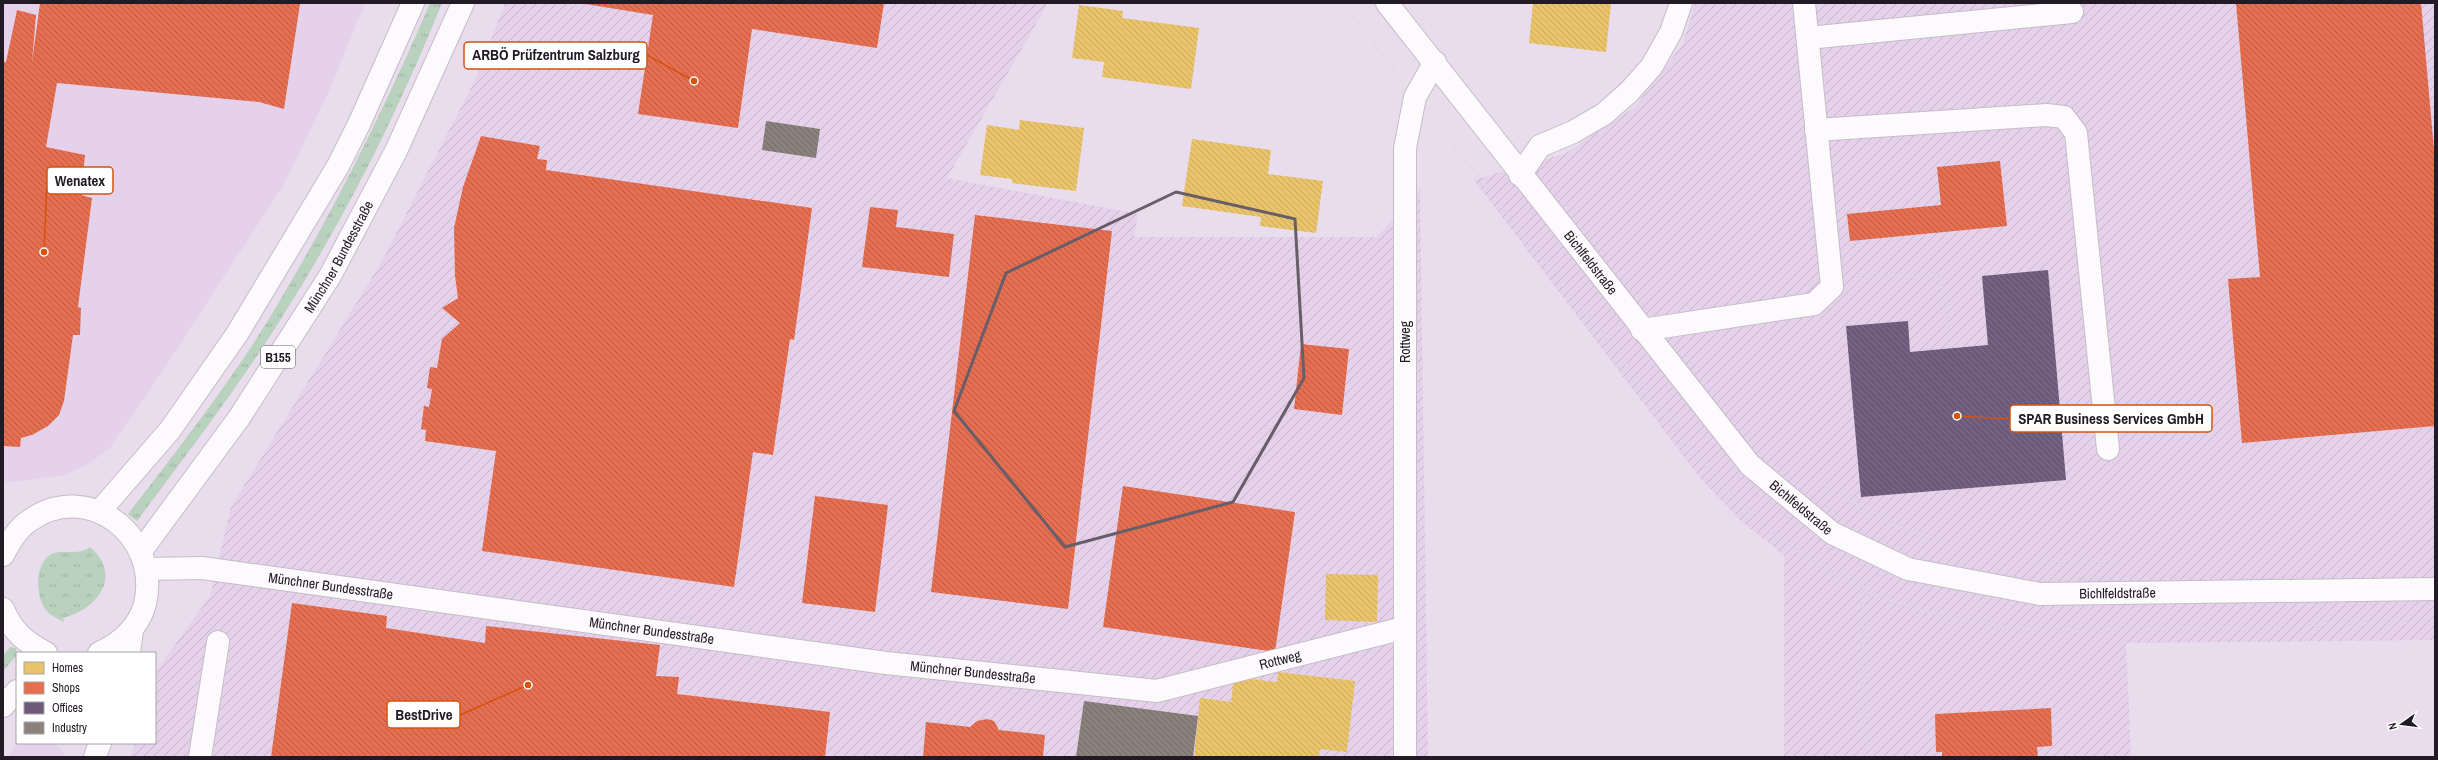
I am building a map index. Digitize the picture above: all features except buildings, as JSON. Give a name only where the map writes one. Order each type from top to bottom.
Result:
[{"type":"street","points":[[99,512],[170,430],[237,334],[338,166],[359,124],[413,3]]},
{"type":"street","name":"Münchner Bundesstraße","points":[[463,3],[396,151],[330,276],[239,418],[144,560],[886,664],[1157,691]]},
{"type":"street","name":"Bichlfeldstraße","points":[[1387,3],[1435,62],[1520,175],[1750,466],[1832,533],[1908,569],[2040,594],[2435,589]]},
{"type":"street","points":[[1520,175],[1540,146],[1573,132],[1604,114],[1629,92],[1652,66],[1670,32],[1681,3]]},
{"type":"street","points":[[1642,330],[1814,304],[1832,287],[1804,3]]},
{"type":"street","points":[[1808,38],[2072,12]]},
{"type":"street","name":"Rottweg","points":[[1405,757],[1405,148],[1415,97],[1435,62]]},
{"type":"street","points":[[1816,130],[2046,115],[2064,117],[2076,133],[2108,449]]},
{"type":"street","points":[[6,543],[29,521],[50,510],[75,507],[99,512],[116,521],[131,534],[144,560],[148,590],[144,605],[132,630],[129,652]]},
{"type":"street","points":[[3,609],[10,624],[27,643],[44,652]]},
{"type":"street","name":"Rottweg","points":[[1157,691],[1404,628]]},
{"type":"street","points":[[101,652],[113,647],[132,630]]},
{"type":"street","points":[[200,757],[218,642]]},
{"type":"street","points":[[3,706],[16,692]]},
{"type":"path","points":[[554,3],[617,12]]},
{"type":"path","points":[[1350,13],[1725,489],[1782,540],[1864,591],[1922,611],[2002,627],[2055,631],[2435,622]]},
{"type":"path","points":[[1831,281],[1942,275],[1949,349]]},
{"type":"path","points":[[1821,482],[1878,517],[1941,544]]},
{"type":"path","points":[[1863,548],[1865,757]]},
{"type":"path","points":[[2033,561],[2128,560]]},
{"type":"highlighted area","points":[[1176,192],[1295,219],[1304,378],[1233,502],[1065,547],[954,411],[1006,273]]},
{"type":"shaded area","points":[[3,3],[365,3],[329,92],[282,187],[162,372],[110,448],[85,466],[64,475],[15,482],[3,481]]},
{"type":"shaded area","points":[[505,3],[1048,3],[947,178],[1138,214],[1134,237],[1377,237],[1420,190],[1428,757],[130,757],[135,744],[156,744],[157,670],[210,596],[231,507],[381,263],[477,76]]},
{"type":"shaded area","points":[[1695,3],[2435,3],[2435,640],[2126,643],[2131,757],[1784,757],[1784,555],[1740,520],[1700,478],[1474,180],[1566,153],[1635,107],[1683,44]]},
{"type":"shaded area","points":[[21,744],[56,744],[66,757],[7,757],[16,746]]},
{"type":"green space","points":[[430,3],[442,3],[409,81],[353,196],[311,270],[271,334],[215,415],[137,521],[128,514],[226,384],[262,330],[300,266],[378,118]]},
{"type":"green space","points":[[90,547],[100,558],[105,569],[105,580],[102,590],[96,599],[87,607],[76,614],[63,618],[64,622],[49,614],[42,604],[38,588],[40,570],[47,557],[54,553],[76,552],[86,550]]},
{"type":"green space","points":[[10,647],[16,648],[16,656],[3,671],[3,656]]},
{"type":"place","name":"ARBÖ Prüfzentrum Salzburg","points":[[694,81]]},
{"type":"place","name":"Wenatex","points":[[44,252]]},
{"type":"place","name":"SPAR Business Services GmbH","points":[[1957,416]]},
{"type":"place","name":"BestDrive","points":[[528,685]]}]
